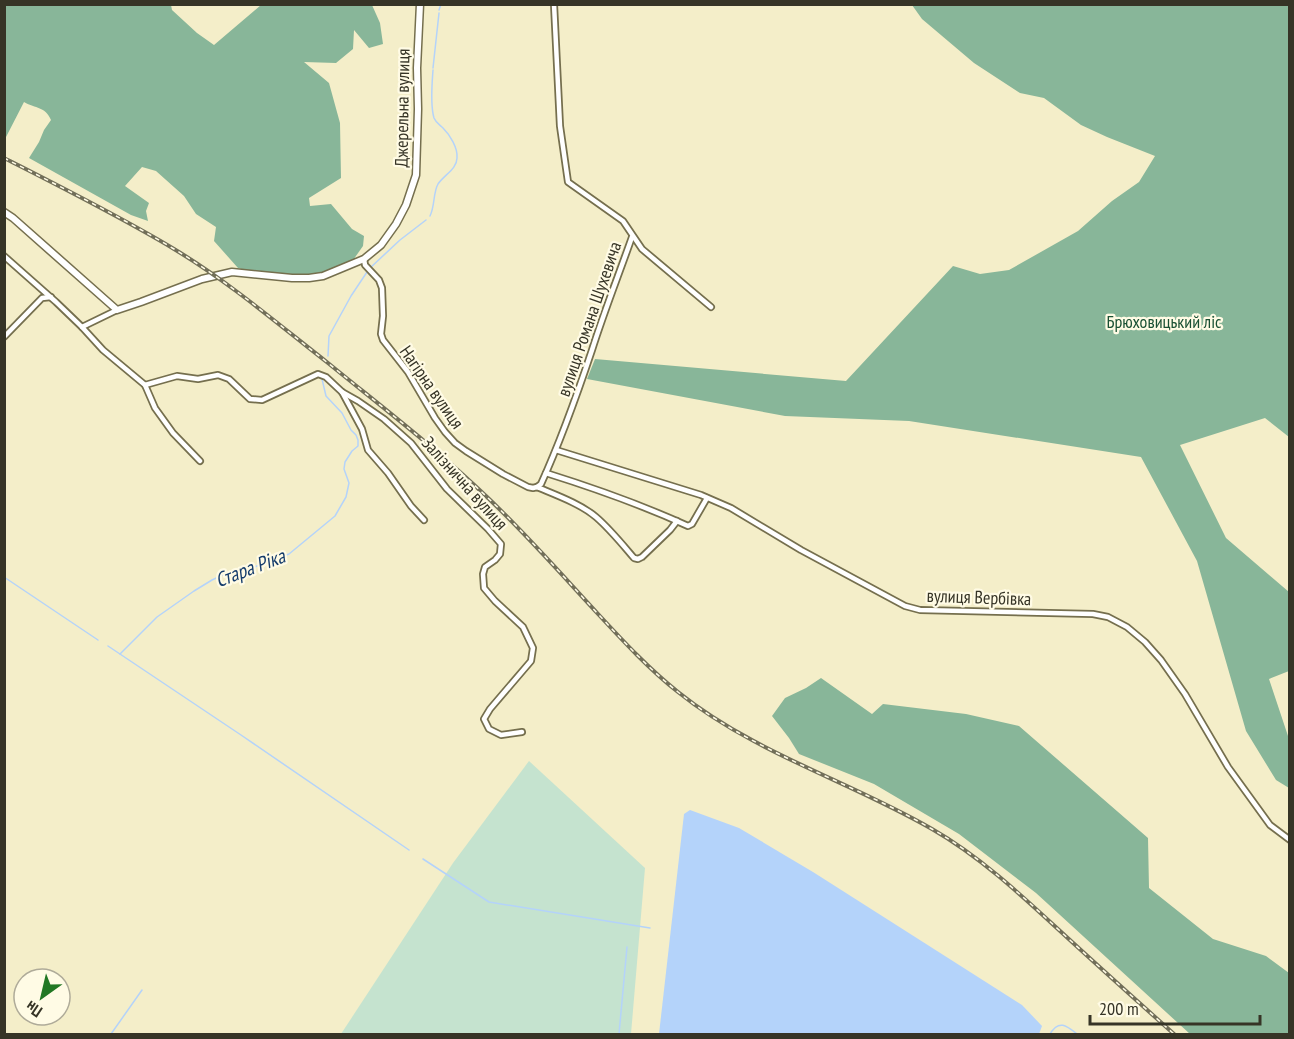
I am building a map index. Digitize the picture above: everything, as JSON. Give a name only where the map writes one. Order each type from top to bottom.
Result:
[{"type":"street","name":"Джерельна вулиця","points":[[82,327],[117,310],[202,279],[232,272],[317,278],[365,262],[396,224],[406,205],[416,175],[420,4]]},
{"type":"street","name":"вулиця Романа Шухевича","points":[[537,487],[541,484],[556,450],[632,237],[623,221],[568,182],[560,126],[554,4]]},
{"type":"street","points":[[4,212],[117,310]]},
{"type":"street","points":[[632,237],[652,259],[711,307]]},
{"type":"street","points":[[4,256],[51,297],[103,350],[146,385],[154,408],[173,433],[200,461]]},
{"type":"street","name":"Нагірна вулиця","points":[[365,262],[379,280],[382,288],[381,334],[383,340],[408,372],[435,418],[455,443],[528,487],[537,487],[587,511],[596,517],[634,558],[642,557],[670,530],[676,521]]},
{"type":"street","points":[[4,337],[42,298],[51,297]]},
{"type":"street","name":"Залізнична вулиця","points":[[146,385],[177,375],[198,379],[218,375],[229,379],[250,399],[262,400],[318,374],[326,377],[342,392],[384,419],[411,443],[447,489],[489,529],[501,544],[500,554],[485,567],[484,588],[523,627],[533,648],[531,661],[484,719],[489,729],[501,735],[522,732]]},
{"type":"street","name":"Залізнична вулиця","points":[[342,392],[362,429],[369,450],[424,520]]},
{"type":"street","name":"вулиця Вербівка","points":[[556,450],[707,498],[730,508],[801,550],[905,606],[920,610],[1093,614],[1108,617],[1127,627],[1161,660],[1185,694],[1228,767],[1270,825],[1290,840]]},
{"type":"street","points":[[546,473],[606,492],[688,526],[692,524],[707,498]]},
{"type":"green space","points":[[5,5],[171,5],[172,10],[214,45],[261,5],[372,5],[380,23],[383,44],[369,48],[354,30],[353,49],[336,63],[304,62],[329,83],[340,123],[341,178],[309,198],[310,206],[331,204],[352,229],[364,236],[363,246],[351,263],[318,277],[259,274],[238,268],[214,241],[216,227],[196,214],[184,196],[156,171],[142,167],[125,186],[149,203],[146,211],[148,221],[131,215],[29,158],[51,120],[43,110],[24,102],[5,139]]},
{"type":"green space","name":"Брюховицький ліс","points":[[912,5],[1289,5],[1289,437],[1265,418],[1180,445],[1226,538],[1289,592],[1289,671],[1269,679],[1289,739],[1289,788],[1276,780],[1246,731],[1197,561],[1141,457],[909,421],[785,416],[587,379],[595,359],[846,381],[953,266],[980,274],[1009,270],[1078,231],[1112,201],[1139,182],[1155,156],[1081,125],[1044,98],[1020,93],[974,63],[922,19]]},
{"type":"green space","points":[[821,678],[872,714],[883,704],[966,714],[1019,726],[1148,838],[1149,888],[1213,939],[1266,956],[1289,973],[1289,1034],[1190,1034],[1036,893],[959,834],[874,784],[799,754],[772,716],[785,698]]},
{"type":"green space","points":[[529,761],[645,868],[631,1034],[341,1034],[453,863]]},
{"type":"water","points":[[690,810],[739,828],[813,872],[1022,1005],[1042,1026],[1039,1034],[659,1034],[684,814]]},
{"type":"waterway","name":"Стара Ріка","points":[[439,10],[441,4]]},
{"type":"waterway","name":"Стара Ріка","points":[[433,68],[439,13]]},
{"type":"waterway","name":"Стара Ріка","points":[[430,216],[438,184],[453,169],[457,158],[451,138],[434,118],[433,70]]},
{"type":"waterway","name":"Стара Ріка","points":[[370,268],[426,220]]},
{"type":"waterway","name":"Стара Ріка","points":[[328,356],[329,336],[367,272]]},
{"type":"waterway","name":"Стара Ріка","points":[[120,654],[157,617],[194,591],[227,573],[249,569],[289,554],[335,516],[346,497],[349,483],[344,469],[345,462],[358,446],[358,440],[342,413],[326,396],[322,379]]},
{"type":"waterway","points":[[4,577],[98,640]]},
{"type":"waterway","points":[[108,646],[409,850]]},
{"type":"waterway","points":[[423,859],[489,902],[650,928]]},
{"type":"waterway","points":[[619,1034],[627,947]]},
{"type":"waterway","points":[[111,1034],[142,990]]},
{"type":"waterway","points":[[1050,1034],[1060,1025],[1077,1034]]},
{"type":"railway","points":[[4,158],[153,237],[234,289],[389,412],[468,479],[530,540],[637,655],[678,692],[738,732],[900,812],[966,851],[1014,889],[1174,1034]]}]
